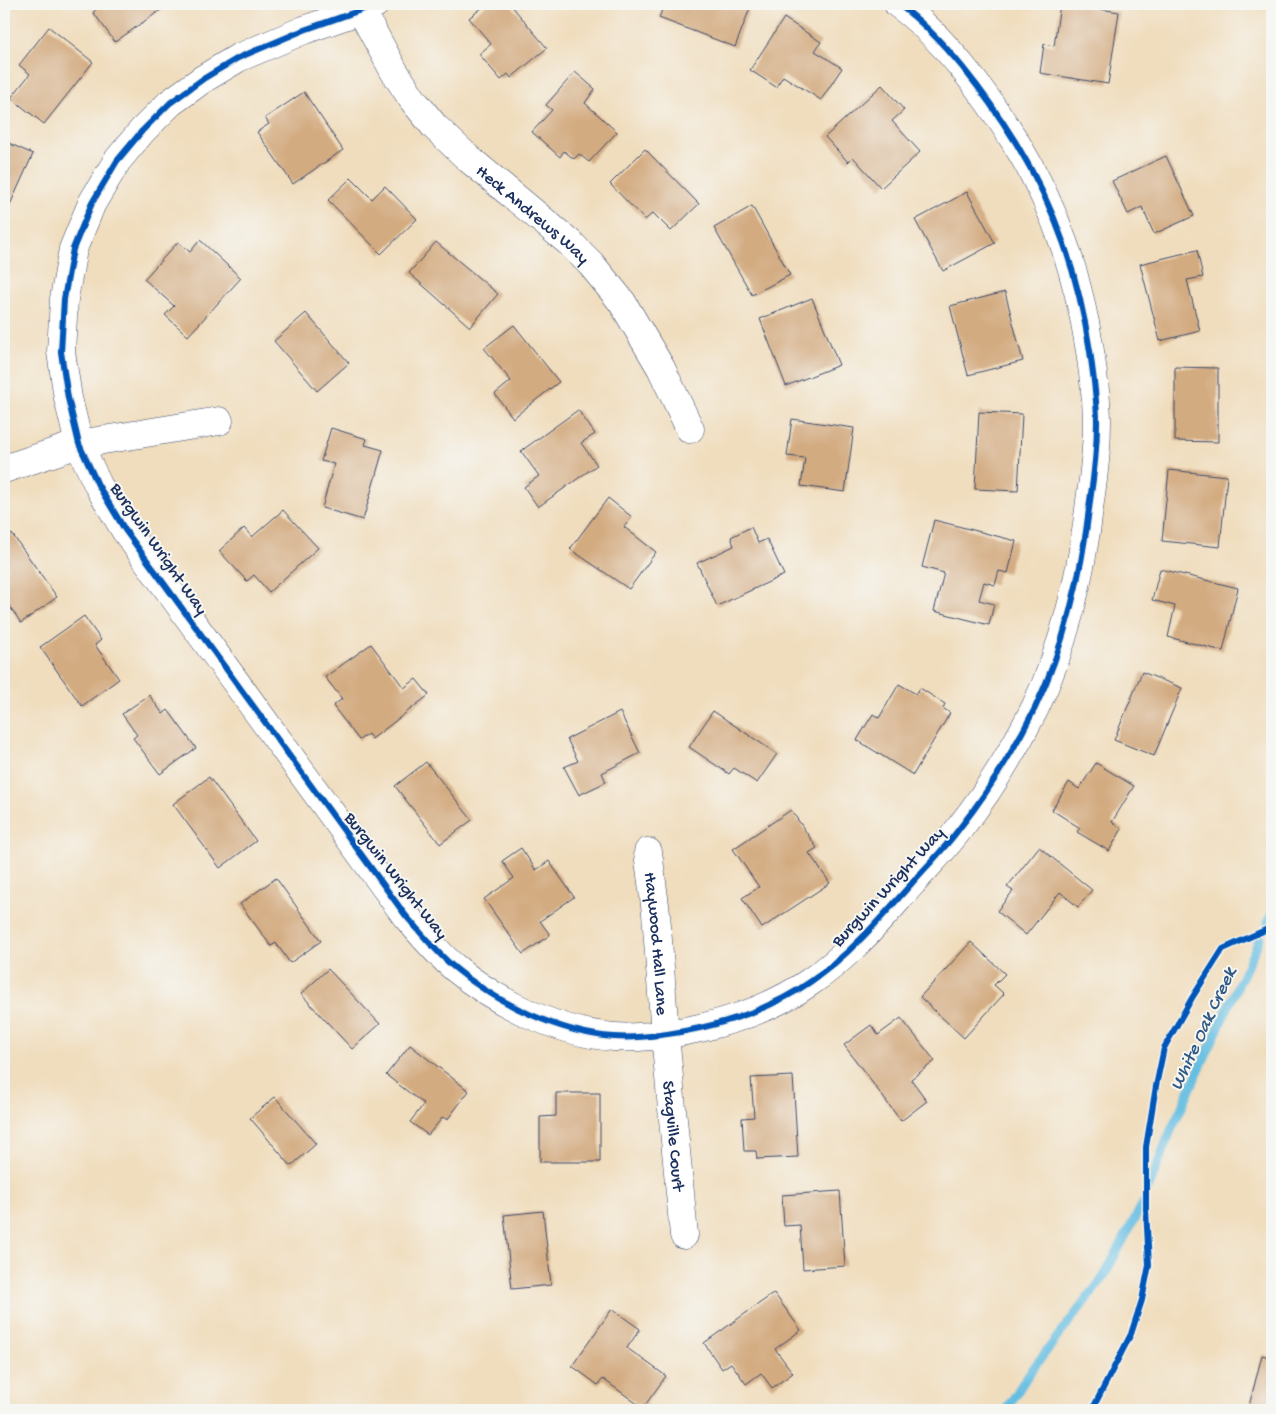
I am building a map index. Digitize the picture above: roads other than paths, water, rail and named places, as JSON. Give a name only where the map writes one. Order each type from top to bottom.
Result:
[{"type":"street","name":"Burgwin Wright Way","points":[[368,7],[304,30],[238,58],[203,79],[170,103],[142,131],[117,161],[92,203],[73,248],[64,298],[61,352],[68,398],[79,444],[98,485],[125,530],[406,916],[434,949],[456,969],[486,990],[514,1006],[547,1021],[581,1031],[614,1037],[665,1035],[747,1015],[780,1000],[810,982],[842,956],[870,929],[958,832],[994,782],[1035,706],[1051,669],[1067,621],[1088,522],[1097,420],[1084,314],[1076,281],[1065,244],[1047,200],[1024,156],[999,115],[940,41],[903,5]]},
{"type":"street","name":"Heck Andrews Way","points":[[368,7],[394,72],[413,100],[435,127],[469,159],[570,243],[591,264],[622,302],[661,368],[690,429]]},
{"type":"street","points":[[4,469],[79,444],[219,421]]},
{"type":"street","name":"Haywood Hall Lane","points":[[648,852],[656,913],[665,1035]]},
{"type":"street","name":"Stagville Court","points":[[665,1035],[684,1236]]},
{"type":"waterway","name":"White Oak Creek","points":[[1268,922],[1272,913]]},
{"type":"waterway","name":"White Oak Creek","points":[[1149,1187],[1168,1137],[1260,938]]},
{"type":"waterway","name":"White Oak Creek","points":[[1006,1410],[1028,1375],[1103,1278],[1143,1203]]}]
